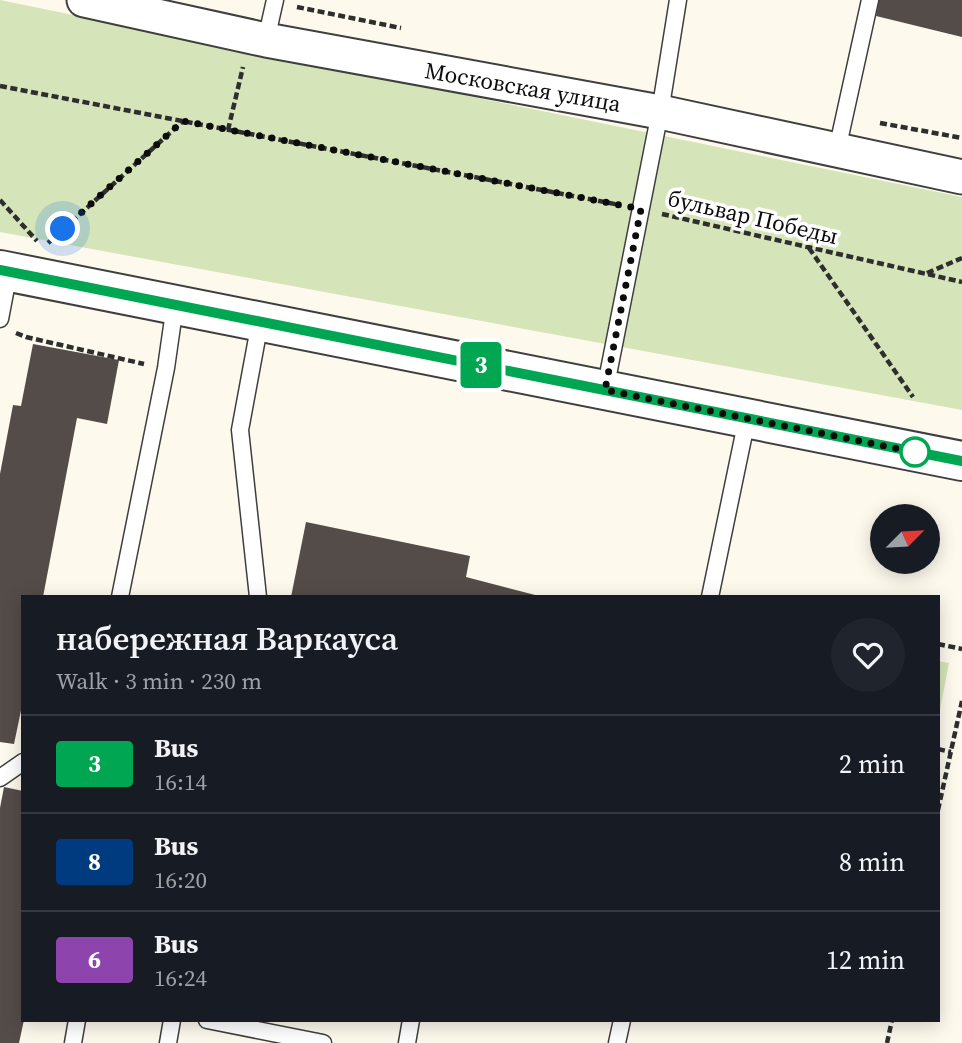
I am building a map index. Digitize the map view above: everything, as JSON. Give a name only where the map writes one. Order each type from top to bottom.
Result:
[{"type":"street","name":"Московская улица","points":[[84,0],[256,48],[660,112],[962,177]]},
{"type":"street","points":[[4,271],[962,461]]},
{"type":"lane","points":[[256,48],[275,0]]},
{"type":"lane","points":[[605,390],[660,112],[678,0]]},
{"type":"lane","points":[[837,150],[870,0]]},
{"type":"lane","points":[[4,271],[4,324]]},
{"type":"lane","points":[[120,595],[166,369],[176,305]]},
{"type":"lane","points":[[258,595],[240,430],[260,322]]},
{"type":"lane","points":[[710,595],[747,418]]},
{"type":"lane","points":[[0,778],[21,763]]},
{"type":"lane","points":[[74,1043],[77,1022]]},
{"type":"lane","points":[[167,1043],[172,1022]]},
{"type":"lane","points":[[217,1022],[323,1043]]},
{"type":"lane","points":[[407,1043],[411,1022]]},
{"type":"lane","points":[[617,1043],[622,1022]]},
{"type":"path","points":[[228,130],[256,48]]},
{"type":"path","name":"бульвар Победы","points":[[0,86],[641,209],[962,282]]},
{"type":"path","points":[[0,200],[43,247],[183,121]]},
{"type":"path","points":[[809,247],[913,397]]},
{"type":"path","points":[[926,274],[962,258]]},
{"type":"path","points":[[4,324],[26,337],[166,369]]},
{"type":"path","points":[[940,644],[962,649]]},
{"type":"path","points":[[940,801],[962,701]]},
{"type":"path","points":[[940,749],[951,752]]},
{"type":"path","points":[[887,1043],[892,1022]]},
{"type":"green space","points":[[0,0],[962,197],[962,410],[0,232]]},
{"type":"green space","points":[[940,661],[949,663],[940,710]]},
{"type":"building","points":[[879,0],[962,0],[962,37],[876,16]]},
{"type":"building","points":[[33,344],[119,360],[107,424],[77,418],[43,595],[21,595],[21,711],[14,744],[0,742],[0,474],[13,405],[21,406]]},
{"type":"building","points":[[306,522],[470,556],[466,577],[535,595],[291,595]]},
{"type":"building","points":[[4,787],[21,791],[21,1022],[24,1022],[19,1043],[0,1043],[0,808]]},
{"type":"bus line","name":"3","points":[[0,270],[962,461]]},
{"type":"route","points":[[63,229],[183,121],[641,209],[605,390],[915,452]]}]
